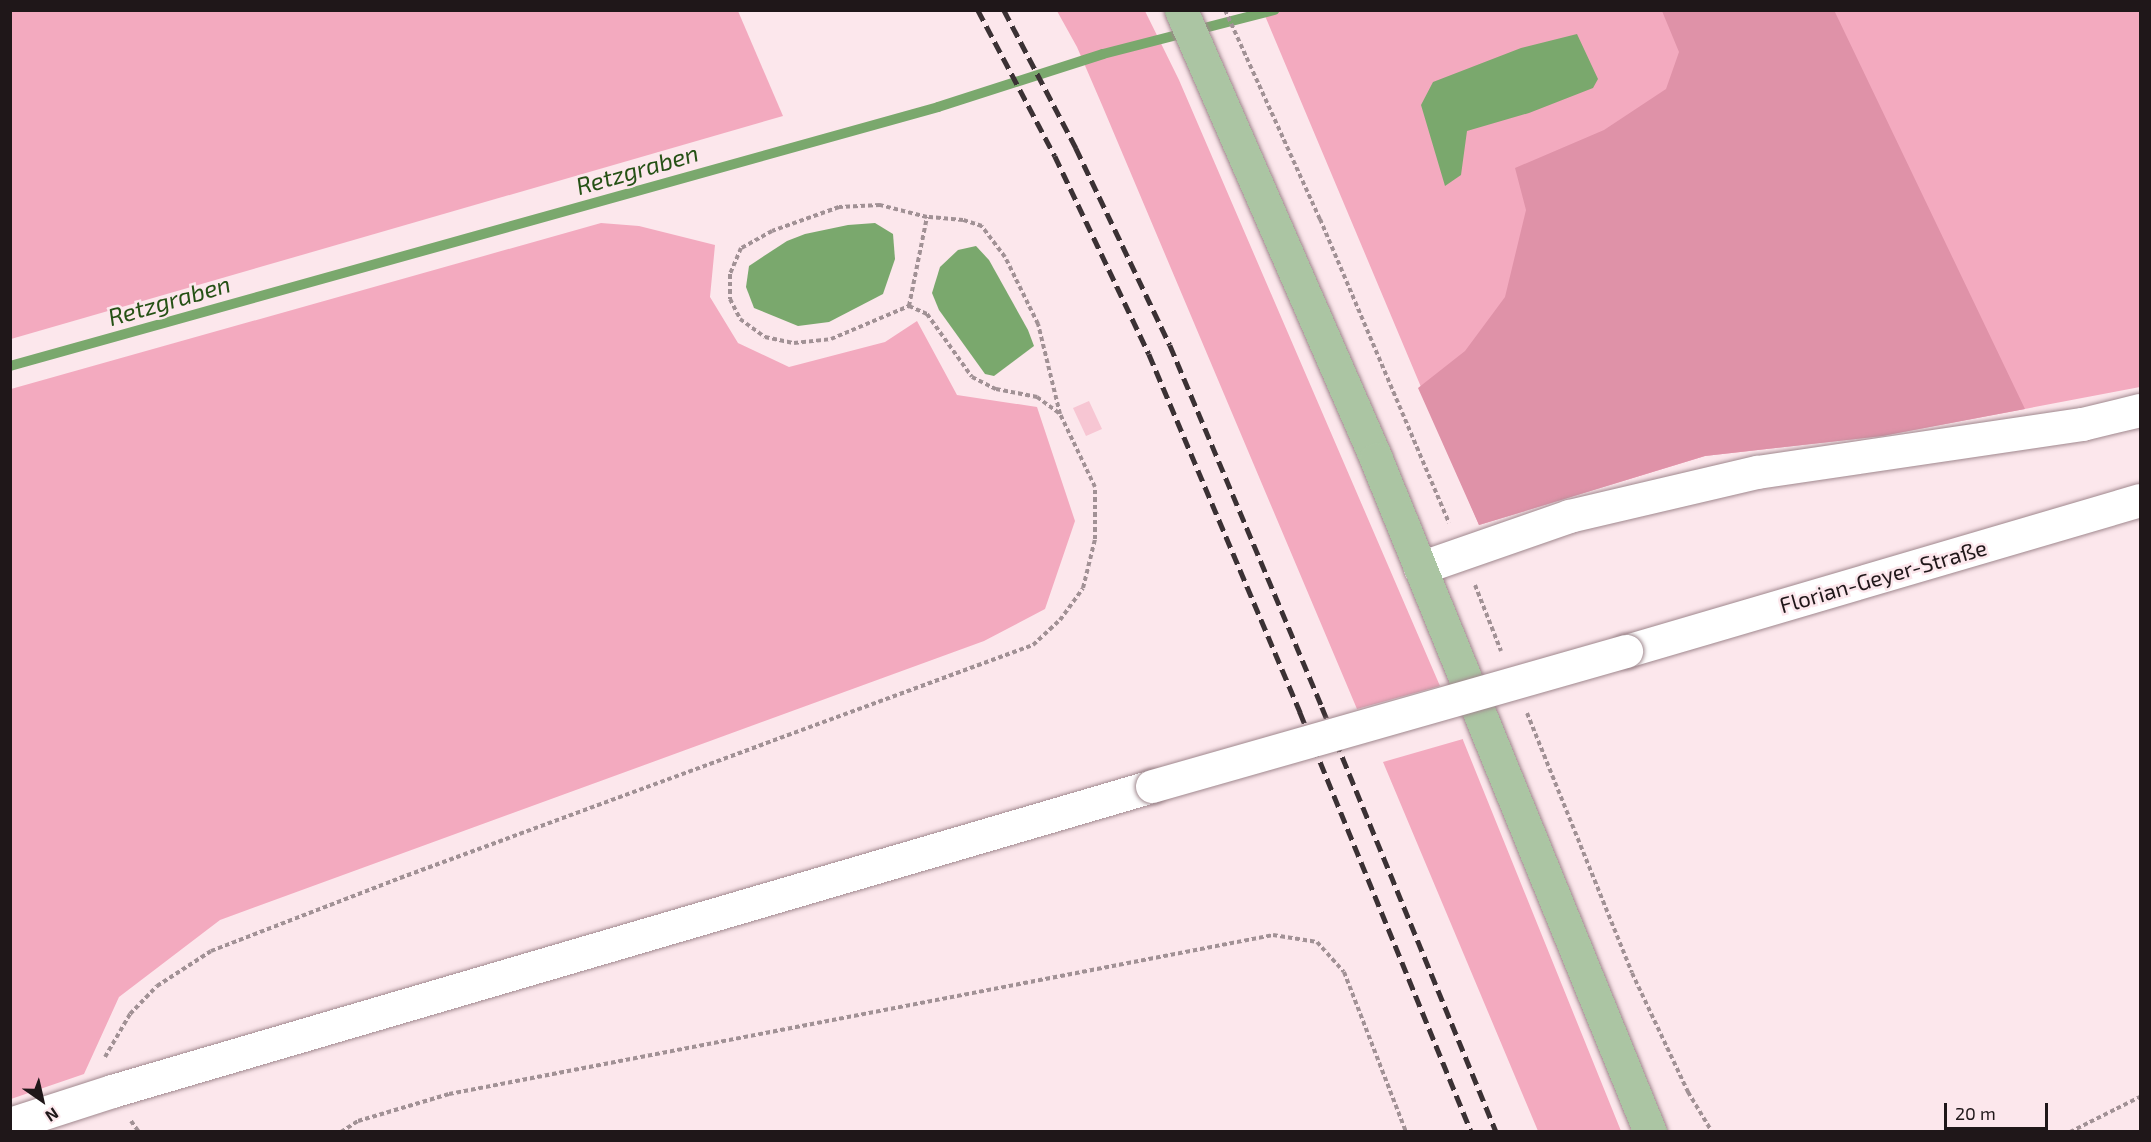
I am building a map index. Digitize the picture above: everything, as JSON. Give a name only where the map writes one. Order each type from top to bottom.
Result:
[{"type":"main road","points":[[1181,10],[1420,568],[1650,1131]]},
{"type":"street","points":[[1420,568],[1569,516],[1757,472],[2082,424],[2140,410]]},
{"type":"street","name":"Florian-Geyer-Straße","points":[[10,1124],[112,1091],[1152,786],[1626,651],[2140,500]]},
{"type":"path","points":[[1225,10],[1320,219],[1462,552],[1502,652]]},
{"type":"path","points":[[112,1091],[104,1059],[130,1014],[157,986],[212,951],[411,874],[1033,645],[1060,620],[1083,588],[1095,539],[1095,487],[1060,414],[1038,324],[1005,257],[982,226],[963,220],[927,217],[880,205],[838,207],[772,231],[741,248],[730,274],[730,299],[740,319],[765,336],[794,343],[831,339],[909,306],[927,314],[972,377],[996,389],[1037,397],[1060,414]]},
{"type":"path","points":[[909,306],[927,217]]},
{"type":"path","points":[[1524,707],[1632,974],[1688,1092],[1712,1131]]},
{"type":"path","points":[[341,1131],[358,1121],[449,1094],[1273,935],[1317,942],[1344,972],[1406,1131]]},
{"type":"path","points":[[2070,1131],[2140,1097]]},
{"type":"shaded area","points":[[11,10],[738,11],[783,116],[11,339]]},
{"type":"shaded area","points":[[1834,10],[2025,409],[1882,436],[1705,456],[1479,525],[1418,388],[1465,351],[1505,297],[1526,210],[1515,168],[1604,130],[1666,89],[1679,52],[1662,11]]},
{"type":"shaded area","points":[[1057,11],[1145,11],[1179,80],[1440,686],[1357,709],[1102,105],[1077,47]]},
{"type":"shaded area","points":[[1263,11],[2140,11],[2140,387],[1882,436],[1705,456],[1479,525]]},
{"type":"shaded area","points":[[1577,34],[1598,79],[1593,88],[1529,113],[1467,131],[1461,175],[1445,186],[1421,105],[1433,82],[1521,48]]},
{"type":"shaded area","points":[[601,223],[639,226],[715,245],[710,297],[738,343],[789,367],[885,342],[917,321],[957,395],[1037,407],[1075,521],[1045,609],[984,641],[220,920],[119,997],[84,1074],[11,1099],[11,389]]},
{"type":"shaded area","points":[[875,223],[893,234],[895,259],[883,294],[829,322],[798,326],[754,308],[746,287],[749,266],[787,241],[805,234],[848,225]]},
{"type":"shaded area","points":[[976,246],[989,260],[1028,330],[1034,346],[994,376],[985,374],[939,310],[932,293],[940,267],[958,250]]},
{"type":"shaded area","points":[[1463,739],[1621,1131],[1538,1131],[1383,762]]},
{"type":"building","points":[[1089,401],[1102,429],[1086,436],[1073,408]]},
{"type":"waterway","name":"Retzgraben","points":[[10,366],[938,107],[1103,54],[1274,10]]},
{"type":"railway","points":[[978,10],[1055,156],[1149,354],[1300,712],[1471,1132]]},
{"type":"railway","points":[[1004,10],[1076,148],[1170,345],[1322,707],[1496,1132]]}]
